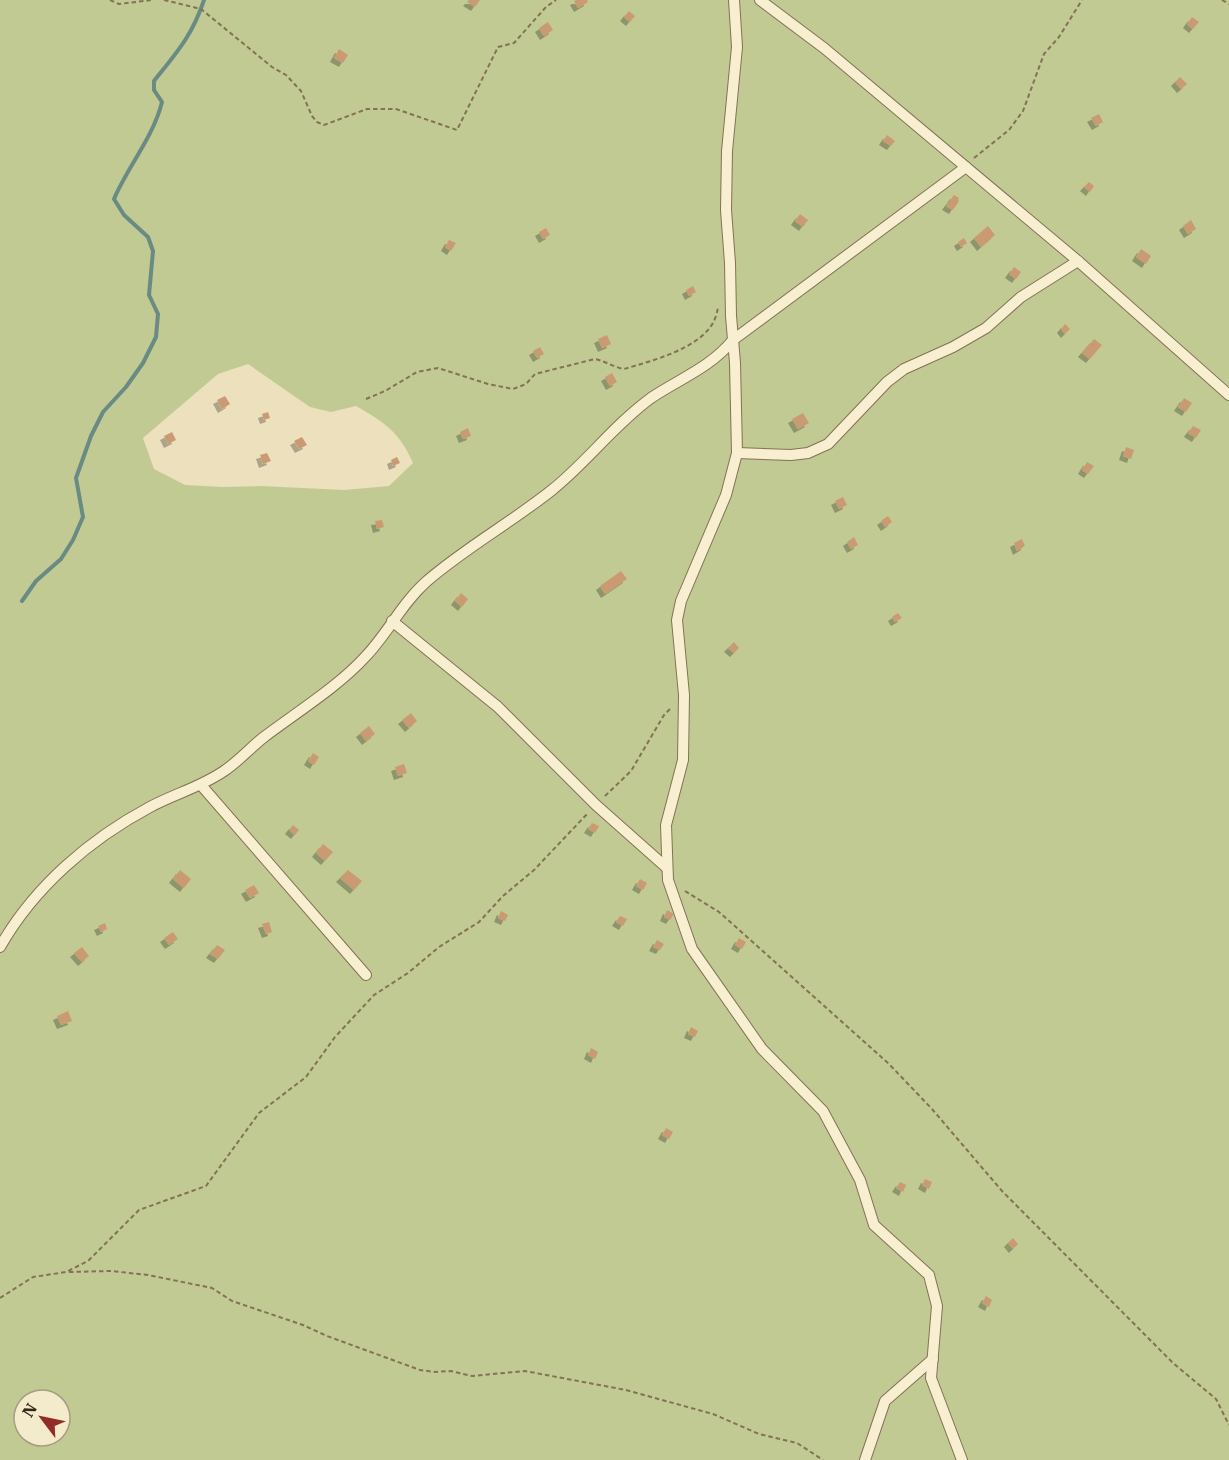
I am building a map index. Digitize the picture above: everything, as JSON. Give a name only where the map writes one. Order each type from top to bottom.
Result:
[{"type":"street","points":[[734,0],[737,47],[727,151],[726,210],[737,453],[726,495],[681,601],[677,621],[684,696],[683,760],[666,825],[668,874],[692,949],[762,1049],[823,1111],[860,1179],[874,1225],[928,1275],[937,1306],[932,1378],[962,1460]]},
{"type":"street","points":[[760,0],[824,48],[1078,261],[1229,395]]},
{"type":"street","points":[[0,947],[23,912],[67,864],[111,830],[152,806],[201,785],[239,760],[366,657],[392,621],[427,582],[552,490],[615,428],[651,398],[709,364],[733,340],[966,167]]},
{"type":"street","points":[[737,453],[791,455],[808,453],[828,444],[887,382],[904,369],[953,347],[986,328],[1021,297],[1078,261]]},
{"type":"street","points":[[392,621],[498,706],[668,874]]},
{"type":"street","points":[[201,785],[366,975]]},
{"type":"street","points":[[865,1460],[885,1401],[933,1359]]},
{"type":"path","points":[[110,0],[119,3],[152,0]]},
{"type":"path","points":[[165,0],[201,9],[272,67],[286,75],[301,91],[316,122],[324,125],[367,109],[396,109],[457,130],[498,47],[513,43],[546,7],[556,0]]},
{"type":"path","points":[[966,167],[977,155],[1009,130],[1023,111],[1044,54],[1059,37],[1082,0]]},
{"type":"path","points":[[1222,0],[1229,4]]},
{"type":"path","points":[[366,399],[385,392],[417,372],[438,368],[488,384],[513,389],[526,384],[535,374],[595,359],[602,360],[616,368],[631,367],[672,354],[700,337],[714,322],[719,303]]},
{"type":"path","points":[[66,1272],[88,1261],[139,1210],[206,1186],[259,1113],[306,1077],[335,1037],[374,995],[408,973],[439,947],[479,922],[503,896],[534,870],[631,771],[664,715],[684,696]]},
{"type":"path","points":[[668,874],[719,912],[889,1064],[932,1109],[1002,1191],[1173,1363],[1216,1399],[1229,1425]]},
{"type":"path","points":[[0,1298],[33,1277],[66,1272],[111,1271],[148,1275],[212,1288],[232,1301],[303,1325],[420,1370],[451,1371],[472,1376],[525,1371],[626,1390],[713,1414],[759,1434],[797,1443],[823,1460]]},
{"type":"green space","points":[[0,0],[1229,0],[1229,1460],[0,1460]],"holes":[[[248,364],[310,407],[331,412],[356,406],[390,429],[402,443],[413,463],[389,486],[344,490],[185,485],[154,469],[143,438],[218,374]]]},
{"type":"building","points":[[480,0],[475,7],[467,2]]},
{"type":"building","points":[[587,0],[588,2],[578,8],[574,1]]},
{"type":"building","points":[[629,11],[635,16],[630,22],[624,17]]},
{"type":"building","points":[[1192,17],[1199,22],[1193,29],[1187,24]]},
{"type":"building","points":[[548,22],[553,30],[544,36],[539,28]]},
{"type":"building","points":[[339,49],[348,55],[343,63],[334,58]]},
{"type":"building","points":[[1180,77],[1187,84],[1181,89],[1175,82]]},
{"type":"building","points":[[1099,114],[1103,122],[1096,126],[1091,118]]},
{"type":"building","points":[[887,135],[895,141],[891,146],[883,141]]},
{"type":"building","points":[[1089,182],[1094,186],[1090,192],[1084,187]]},
{"type":"building","points":[[954,195],[959,198],[959,201],[953,210],[946,206]]},
{"type":"building","points":[[800,214],[808,220],[803,227],[795,221]]},
{"type":"building","points":[[1191,220],[1196,229],[1188,234],[1183,226]]},
{"type":"building","points":[[988,226],[995,235],[981,247],[974,238]]},
{"type":"building","points":[[546,228],[550,235],[543,239],[539,232]]},
{"type":"building","points":[[964,238],[967,243],[961,247],[958,242]]},
{"type":"building","points":[[449,240],[456,243],[451,251],[445,247]]},
{"type":"building","points":[[1141,249],[1151,256],[1146,264],[1136,257]]},
{"type":"building","points":[[1014,267],[1021,272],[1016,279],[1009,274]]},
{"type":"building","points":[[693,286],[696,292],[689,296],[686,290]]},
{"type":"building","points":[[1065,324],[1070,329],[1065,334],[1061,329]]},
{"type":"building","points":[[607,335],[611,344],[602,348],[598,339]]},
{"type":"building","points":[[1094,339],[1102,345],[1090,359],[1082,353]]},
{"type":"building","points":[[540,347],[544,354],[537,358],[533,351]]},
{"type":"building","points":[[612,373],[617,382],[610,386],[605,377]]},
{"type":"building","points":[[225,396],[230,404],[222,409],[217,400]]},
{"type":"building","points":[[1184,398],[1192,403],[1186,412],[1178,407]]},
{"type":"building","points":[[268,412],[270,418],[264,420],[262,414]]},
{"type":"building","points":[[803,413],[809,423],[798,429],[792,419]]},
{"type":"building","points":[[1193,426],[1201,430],[1196,438],[1188,433]]},
{"type":"building","points":[[468,428],[471,436],[463,439],[460,432]]},
{"type":"building","points":[[172,432],[176,440],[168,444],[164,436]]},
{"type":"building","points":[[302,437],[307,445],[299,449],[294,441]]},
{"type":"building","points":[[1126,447],[1134,450],[1131,459],[1123,456]]},
{"type":"building","points":[[267,453],[271,461],[263,464],[260,455]]},
{"type":"building","points":[[397,457],[400,463],[393,466],[391,460]]},
{"type":"building","points":[[1087,462],[1094,466],[1088,474],[1082,470]]},
{"type":"building","points":[[843,497],[847,505],[839,509],[835,501]]},
{"type":"building","points":[[888,516],[892,522],[885,527],[881,521]]},
{"type":"building","points":[[382,520],[384,527],[377,529],[375,521]]},
{"type":"building","points":[[854,537],[858,545],[851,549],[847,542]]},
{"type":"building","points":[[1022,539],[1025,546],[1017,551],[1014,543]]},
{"type":"building","points":[[621,571],[627,579],[605,594],[600,586]]},
{"type":"building","points":[[461,593],[468,599],[462,607],[455,601]]},
{"type":"building","points":[[898,613],[902,618],[895,622],[892,617]]},
{"type":"building","points":[[734,642],[739,648],[734,653],[728,648]]},
{"type":"building","points":[[411,713],[417,721],[409,728],[402,720]]},
{"type":"building","points":[[369,726],[375,734],[366,741],[360,733]]},
{"type":"building","points":[[313,753],[319,757],[314,765],[308,761]]},
{"type":"building","points":[[404,764],[407,773],[398,776],[395,767]]},
{"type":"building","points":[[592,823],[599,826],[595,833],[588,829]]},
{"type":"building","points":[[293,825],[299,830],[295,835],[289,830]]},
{"type":"building","points":[[323,844],[333,852],[325,861],[316,853]]},
{"type":"building","points":[[180,870],[191,879],[184,888],[173,879]]},
{"type":"building","points":[[348,870],[362,881],[354,890],[340,878]]},
{"type":"building","points":[[640,879],[647,883],[643,890],[636,886]]},
{"type":"building","points":[[254,885],[259,893],[250,898],[245,890]]},
{"type":"building","points":[[667,910],[674,914],[670,920],[664,917]]},
{"type":"building","points":[[501,911],[508,915],[505,921],[498,918]]},
{"type":"building","points":[[620,916],[627,919],[623,926],[616,922]]},
{"type":"building","points":[[269,922],[272,932],[266,934],[262,924]]},
{"type":"building","points":[[105,923],[107,929],[101,932],[98,926]]},
{"type":"building","points":[[173,932],[178,939],[169,945],[164,938]]},
{"type":"building","points":[[739,938],[746,942],[742,949],[735,945]]},
{"type":"building","points":[[657,940],[664,944],[660,950],[653,947]]},
{"type":"building","points":[[217,945],[225,950],[218,959],[210,954]]},
{"type":"building","points":[[82,947],[89,956],[82,962],[74,953]]},
{"type":"building","points":[[68,1011],[72,1021],[61,1025],[57,1016]]},
{"type":"building","points":[[691,1027],[698,1031],[695,1037],[688,1034]]},
{"type":"building","points":[[591,1048],[598,1052],[595,1059],[588,1055]]},
{"type":"building","points":[[666,1128],[673,1132],[669,1139],[662,1135]]},
{"type":"building","points":[[925,1179],[932,1182],[929,1189],[922,1185]]},
{"type":"building","points":[[900,1182],[906,1185],[903,1192],[896,1188]]},
{"type":"building","points":[[1013,1238],[1018,1244],[1013,1249],[1008,1243]]},
{"type":"building","points":[[986,1296],[992,1300],[989,1307],[982,1303]]},
{"type":"waterway","points":[[22,601],[36,581],[61,559],[73,540],[83,517],[76,478],[91,436],[103,412],[126,387],[143,363],[156,337],[158,314],[149,295],[153,251],[148,237],[124,215],[114,199],[147,140],[158,115],[162,102],[154,90],[154,81],[189,34],[204,0]]}]
